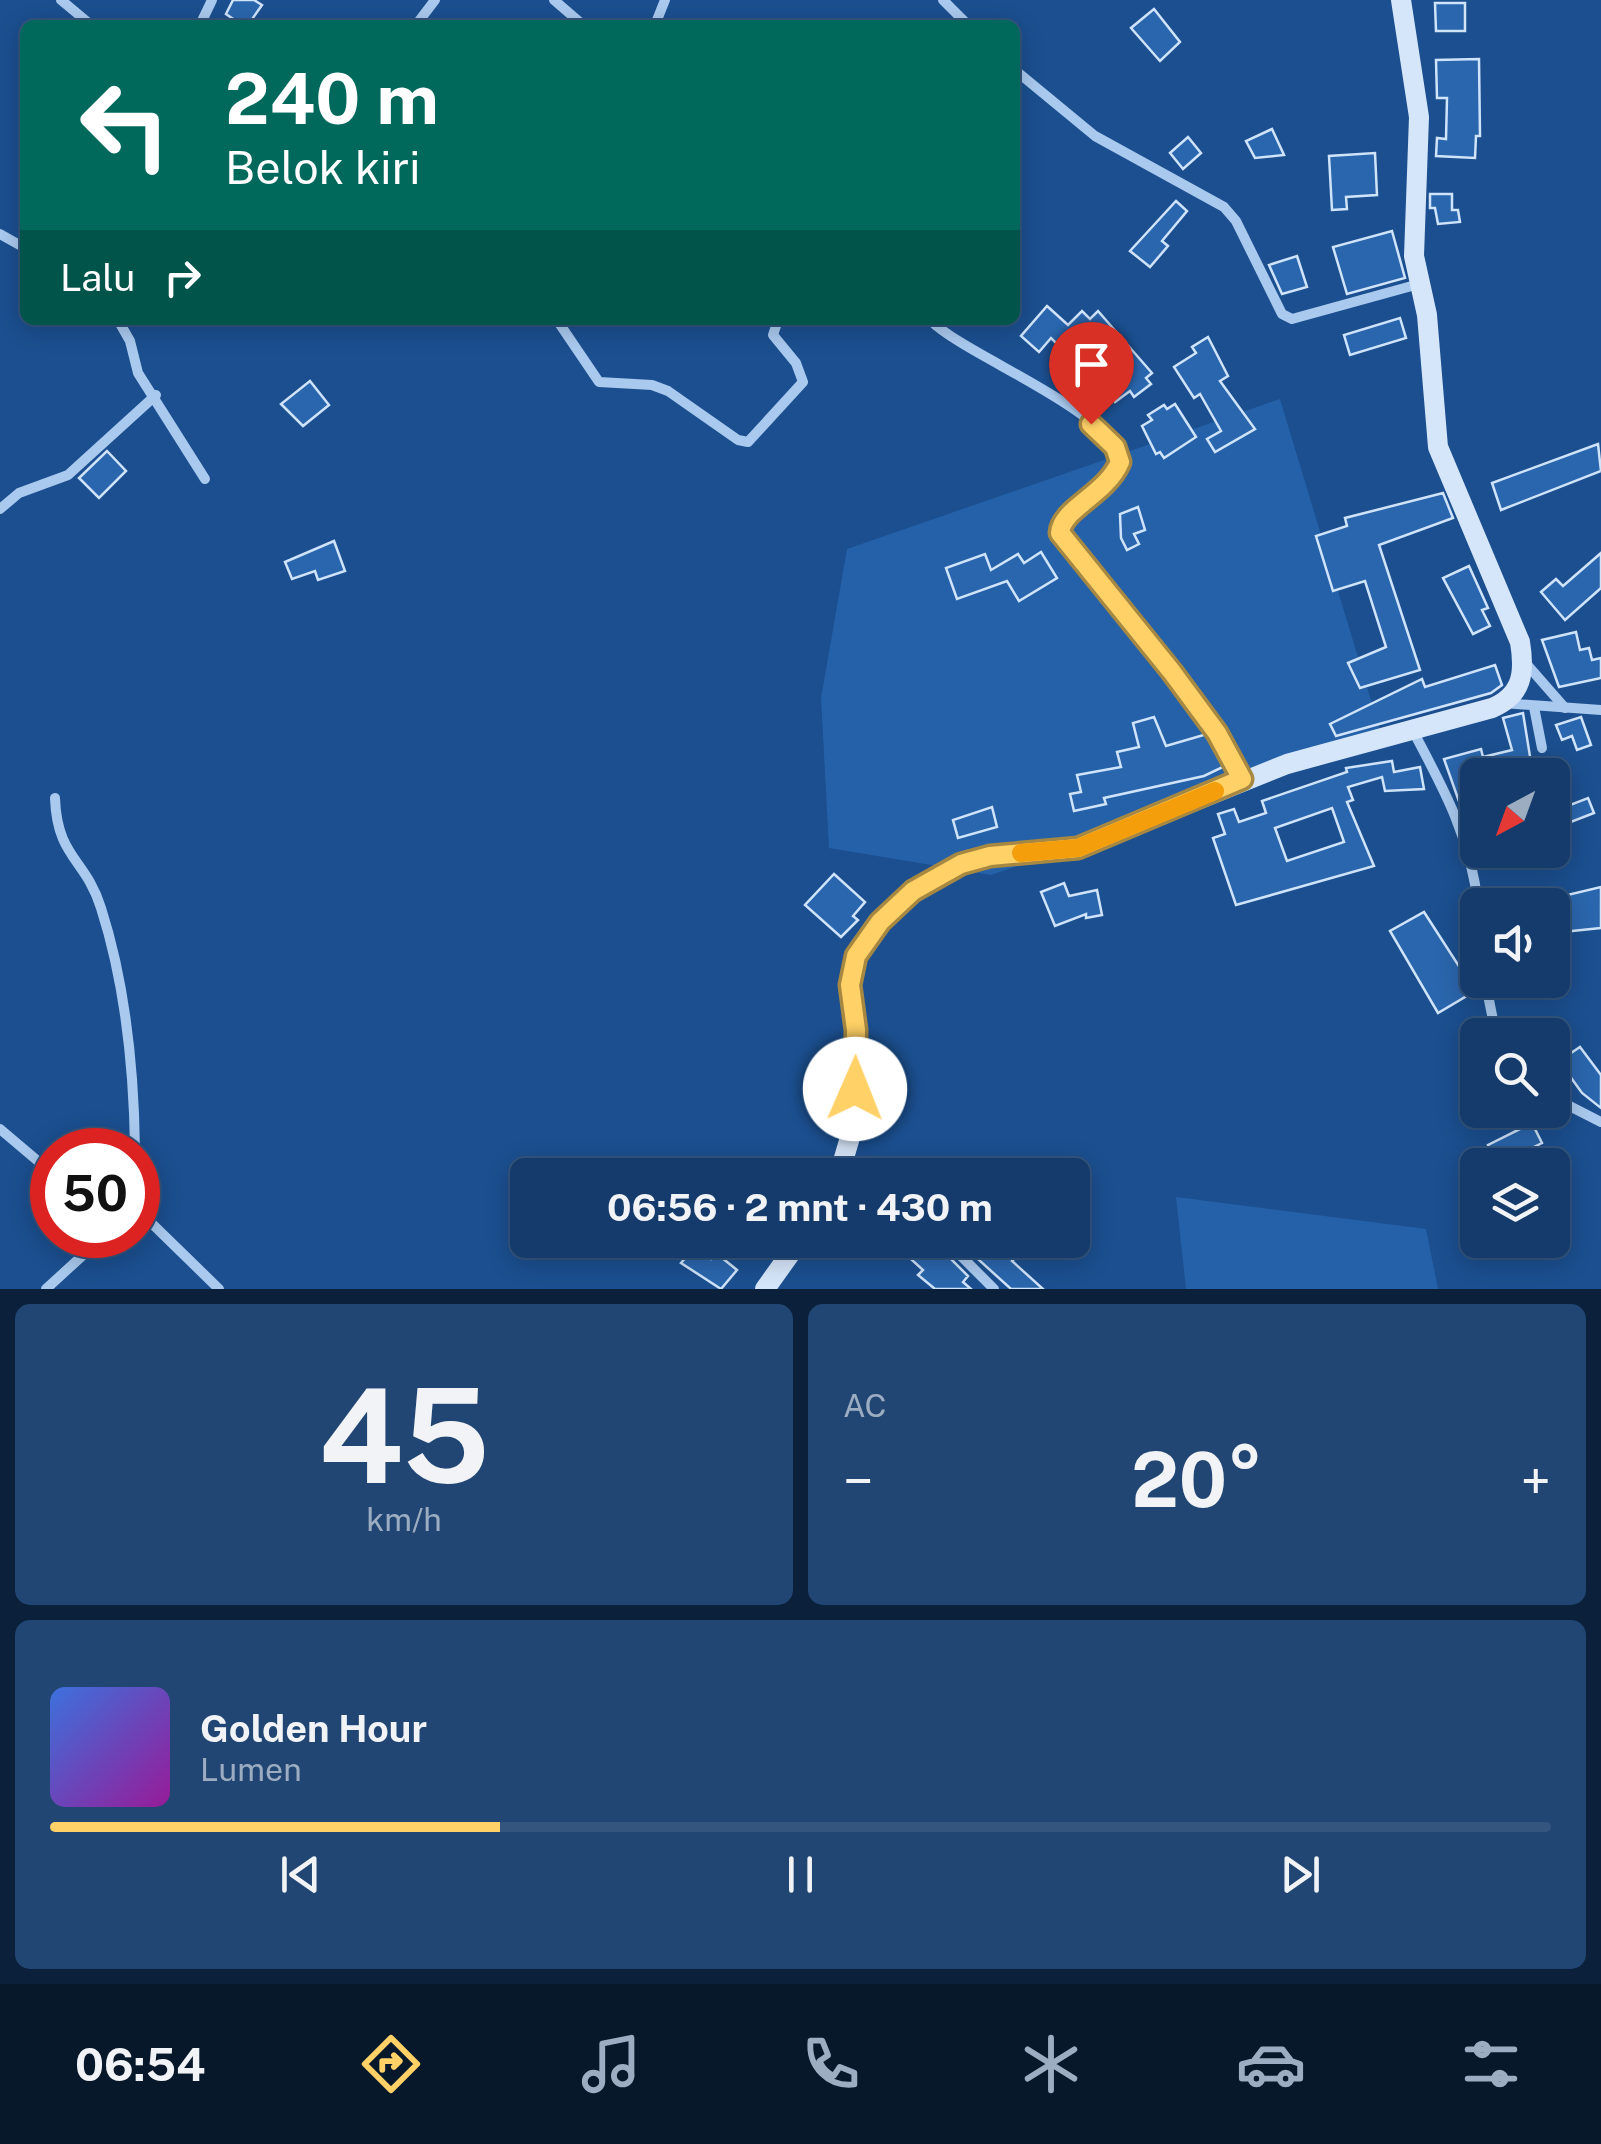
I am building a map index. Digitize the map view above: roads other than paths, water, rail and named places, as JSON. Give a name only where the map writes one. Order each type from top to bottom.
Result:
[{"type":"main road","points":[[844,1158],[853,1127],[856,1030],[852,969],[856,956],[880,922],[913,891],[961,864],[990,856],[1078,848],[1242,779],[1503,703],[1516,692],[1523,659],[1509,611],[1438,447],[1413,227],[1419,117],[1401,0]]},
{"type":"main road","points":[[765,1289],[787,1258]]},
{"type":"street","points":[[61,0],[84,20]]},
{"type":"street","points":[[420,20],[436,0]]},
{"type":"street","points":[[554,0],[577,20]]},
{"type":"street","points":[[943,0],[963,20]]},
{"type":"street","points":[[1020,74],[1095,136],[1224,207],[1236,221],[1282,314],[1292,319],[1420,284]]},
{"type":"street","points":[[121,325],[130,341],[138,372],[205,479]]},
{"type":"street","points":[[559,325],[599,382],[652,385],[668,391],[738,440],[748,442],[803,382],[796,363],[772,334],[776,325]]},
{"type":"street","points":[[937,325],[970,350],[1073,407],[1115,447],[1120,462],[1113,480],[1064,519],[1060,533],[1172,672],[1217,733],[1242,779]]},
{"type":"street","points":[[0,510],[19,493],[68,475],[156,396]]},
{"type":"street","points":[[1523,659],[1564,708]]},
{"type":"street","points":[[1503,703],[1601,710]]},
{"type":"street","points":[[1534,708],[1542,748]]},
{"type":"street","points":[[1413,731],[1458,815],[1474,866],[1476,888]]},
{"type":"street","points":[[55,798],[58,835],[86,874],[101,907],[134,1062],[134,1128]]},
{"type":"street","points":[[1570,1107],[1601,1122]]},
{"type":"street","points":[[0,1129],[30,1154]]},
{"type":"street","points":[[160,1232],[218,1289]]},
{"type":"street","points":[[46,1289],[80,1258]]},
{"type":"street","points":[[962,1258],[994,1289]]}]
